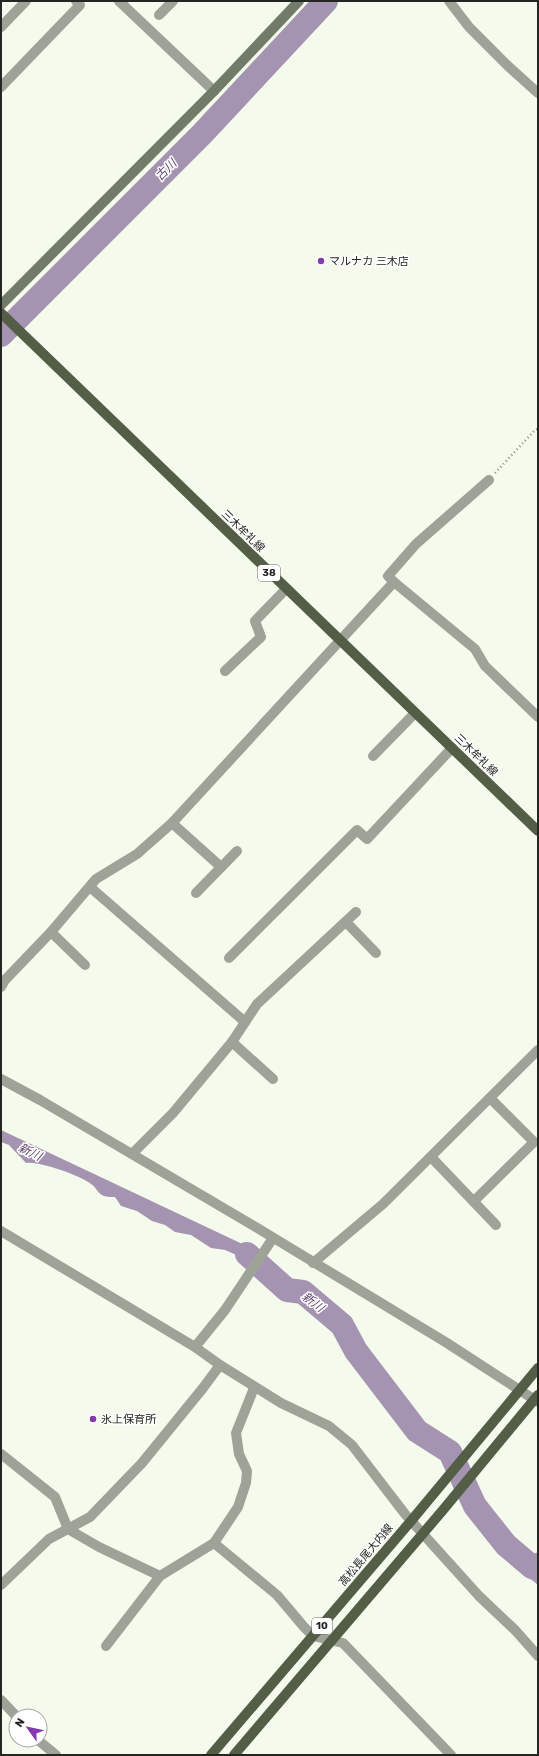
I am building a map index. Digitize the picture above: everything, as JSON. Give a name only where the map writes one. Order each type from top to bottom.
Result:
[{"type":"main road","name":"三木牟礼線","points":[[1,313],[538,831]]},
{"type":"main road","name":"高松長尾大内線","points":[[211,1755],[314,1636],[538,1368]]},
{"type":"main road","name":"10","points":[[234,1755],[537,1399]]},
{"type":"street","points":[[1,27],[26,1]]},
{"type":"street","points":[[1,87],[80,5],[76,1]]},
{"type":"street","points":[[118,1],[214,91]]},
{"type":"street","points":[[1,305],[214,91],[299,1]]},
{"type":"street","points":[[449,1],[469,27],[508,66],[538,93]]},
{"type":"street","points":[[159,15],[168,3]]},
{"type":"street","points":[[489,480],[416,544],[388,576],[475,649],[485,666],[538,717]]},
{"type":"street","points":[[1,987],[4,980],[51,932],[96,879],[136,854],[172,822],[394,582]]},
{"type":"street","points":[[225,671],[261,637],[255,622],[286,589]]},
{"type":"street","points":[[373,756],[415,713]]},
{"type":"street","points":[[229,958],[357,830],[367,839],[452,748]]},
{"type":"street","points":[[172,822],[221,867]]},
{"type":"street","points":[[196,893],[237,851]]},
{"type":"street","points":[[90,887],[245,1022]]},
{"type":"street","points":[[132,1154],[173,1114],[232,1042],[257,1004],[356,912]]},
{"type":"street","points":[[346,922],[376,953]]},
{"type":"street","points":[[51,932],[85,965]]},
{"type":"street","points":[[232,1042],[273,1079]]},
{"type":"street","points":[[313,1263],[383,1204],[538,1050]]},
{"type":"street","points":[[1,1079],[40,1100],[273,1238],[537,1399]]},
{"type":"street","points":[[474,1201],[534,1142],[490,1098]]},
{"type":"street","points":[[430,1157],[496,1225]]},
{"type":"street","points":[[1,1231],[195,1347],[254,1388],[335,1430],[352,1446],[384,1489],[411,1521],[479,1596],[515,1630],[538,1656]]},
{"type":"street","points":[[195,1347],[225,1310],[273,1238]]},
{"type":"street","points":[[1,1585],[49,1539],[90,1517],[142,1463],[220,1365]]},
{"type":"street","points":[[106,1646],[160,1576],[214,1543],[238,1507],[246,1483],[247,1471],[239,1454],[236,1434],[254,1388]]},
{"type":"street","points":[[1,1454],[55,1497],[68,1529],[99,1547],[160,1576]]},
{"type":"street","points":[[214,1543],[277,1596],[304,1627],[314,1636],[331,1642],[343,1643],[451,1755]]},
{"type":"street","points":[[1,1700],[8,1708]]},
{"type":"street","points":[[48,1748],[56,1755]]},
{"type":"path","points":[[489,480],[535,430],[538,430]]},
{"type":"water","points":[[1,1130],[253,1249],[278,1269],[272,1276],[241,1257],[225,1250],[211,1248],[191,1235],[175,1232],[165,1225],[152,1221],[137,1211],[121,1206],[115,1197],[106,1197],[102,1195],[85,1180],[49,1166],[26,1163],[9,1145],[1,1142]]},
{"type":"water","points":[[478,1498],[484,1513],[511,1544],[529,1556],[538,1552],[538,1585],[516,1567],[500,1544],[494,1542],[486,1530],[467,1511]]},
{"type":"waterway","name":"古川","points":[[1,335],[202,134],[326,1]]},
{"type":"waterway","name":"新川","points":[[247,1254],[287,1290],[303,1292],[342,1325],[356,1351],[417,1431],[450,1452],[475,1506],[506,1545],[532,1567],[538,1569]]},
{"type":"place","name":"マルナカ 三木店","points":[[321,261]]},
{"type":"place","name":"氷上保育所","points":[[93,1419]]}]
